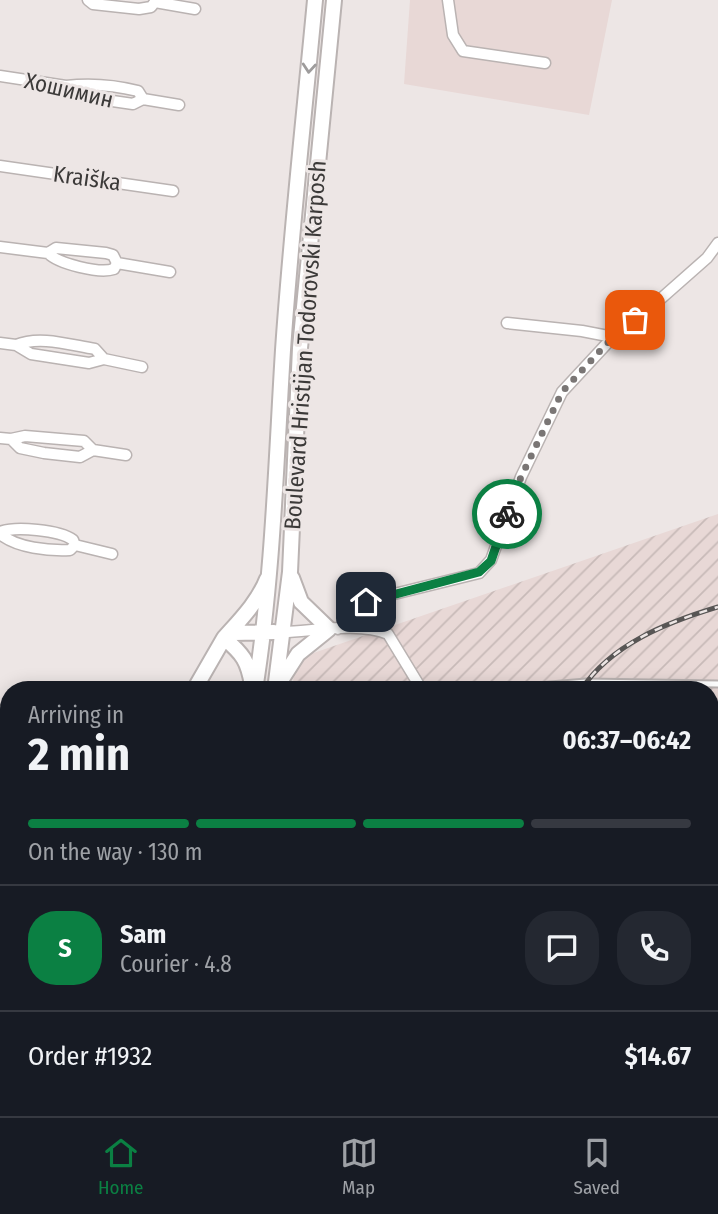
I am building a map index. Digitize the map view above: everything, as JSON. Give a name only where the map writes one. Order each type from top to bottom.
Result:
[{"type":"street","points":[[88,0],[93,4],[139,9],[151,8],[155,1],[195,9]]},
{"type":"street","name":"Boulevard Hristijan Todorovski Karposh","points":[[256,681],[270,570],[284,347],[315,0]]},
{"type":"street","name":"Boulevard Hristijan Todorovski Karposh","points":[[277,681],[290,572],[300,348],[334,0]]},
{"type":"street","points":[[447,0],[453,35],[463,51],[545,63]]},
{"type":"street","name":"Хошимин","points":[[0,76],[66,86],[85,97],[133,104],[143,99],[179,105]]},
{"type":"street","name":"Kraiška","points":[[0,166],[173,191]]},
{"type":"street","points":[[280,681],[299,654],[333,629],[350,622],[366,602],[479,572],[491,561],[521,477],[562,392],[613,337],[707,258],[718,243]]},
{"type":"street","points":[[0,247],[48,253],[66,263],[106,271],[114,269],[117,263]]},
{"type":"street","points":[[48,253],[52,248],[106,253],[113,255],[117,263]]},
{"type":"street","points":[[117,263],[170,272]]},
{"type":"street","points":[[507,323],[613,337]]},
{"type":"street","points":[[16,345],[27,341],[45,341],[95,349],[103,359]]},
{"type":"street","points":[[0,343],[16,345],[31,354],[89,363],[103,359],[142,367]]},
{"type":"street","points":[[0,438],[25,436],[84,442],[93,450],[126,455]]},
{"type":"street","points":[[11,439],[20,448],[44,453],[80,457],[93,450]]},
{"type":"street","points":[[0,533],[14,528],[61,534],[73,540],[75,545]]},
{"type":"street","points":[[0,533],[16,543],[43,548],[70,550],[75,545]]},
{"type":"street","points":[[75,545],[112,554]]},
{"type":"street","points":[[199,681],[224,638],[263,589],[270,570]]},
{"type":"street","points":[[290,572],[301,603],[333,629]]},
{"type":"street","points":[[224,638],[234,633],[362,628],[388,634],[417,681]]},
{"type":"street","points":[[224,638],[248,664],[252,681]]},
{"type":"shaded area","points":[[410,0],[612,0],[589,115],[404,84]]},
{"type":"shaded area","points":[[718,514],[718,681],[293,681],[296,659]]},
{"type":"railway","points":[[588,681],[624,647],[661,628],[718,607]]},
{"type":"way so far","points":[[507,514],[521,477],[562,392],[613,337],[635,320]]},
{"type":"route","points":[[366,602],[479,572],[491,561],[507,514]]}]
